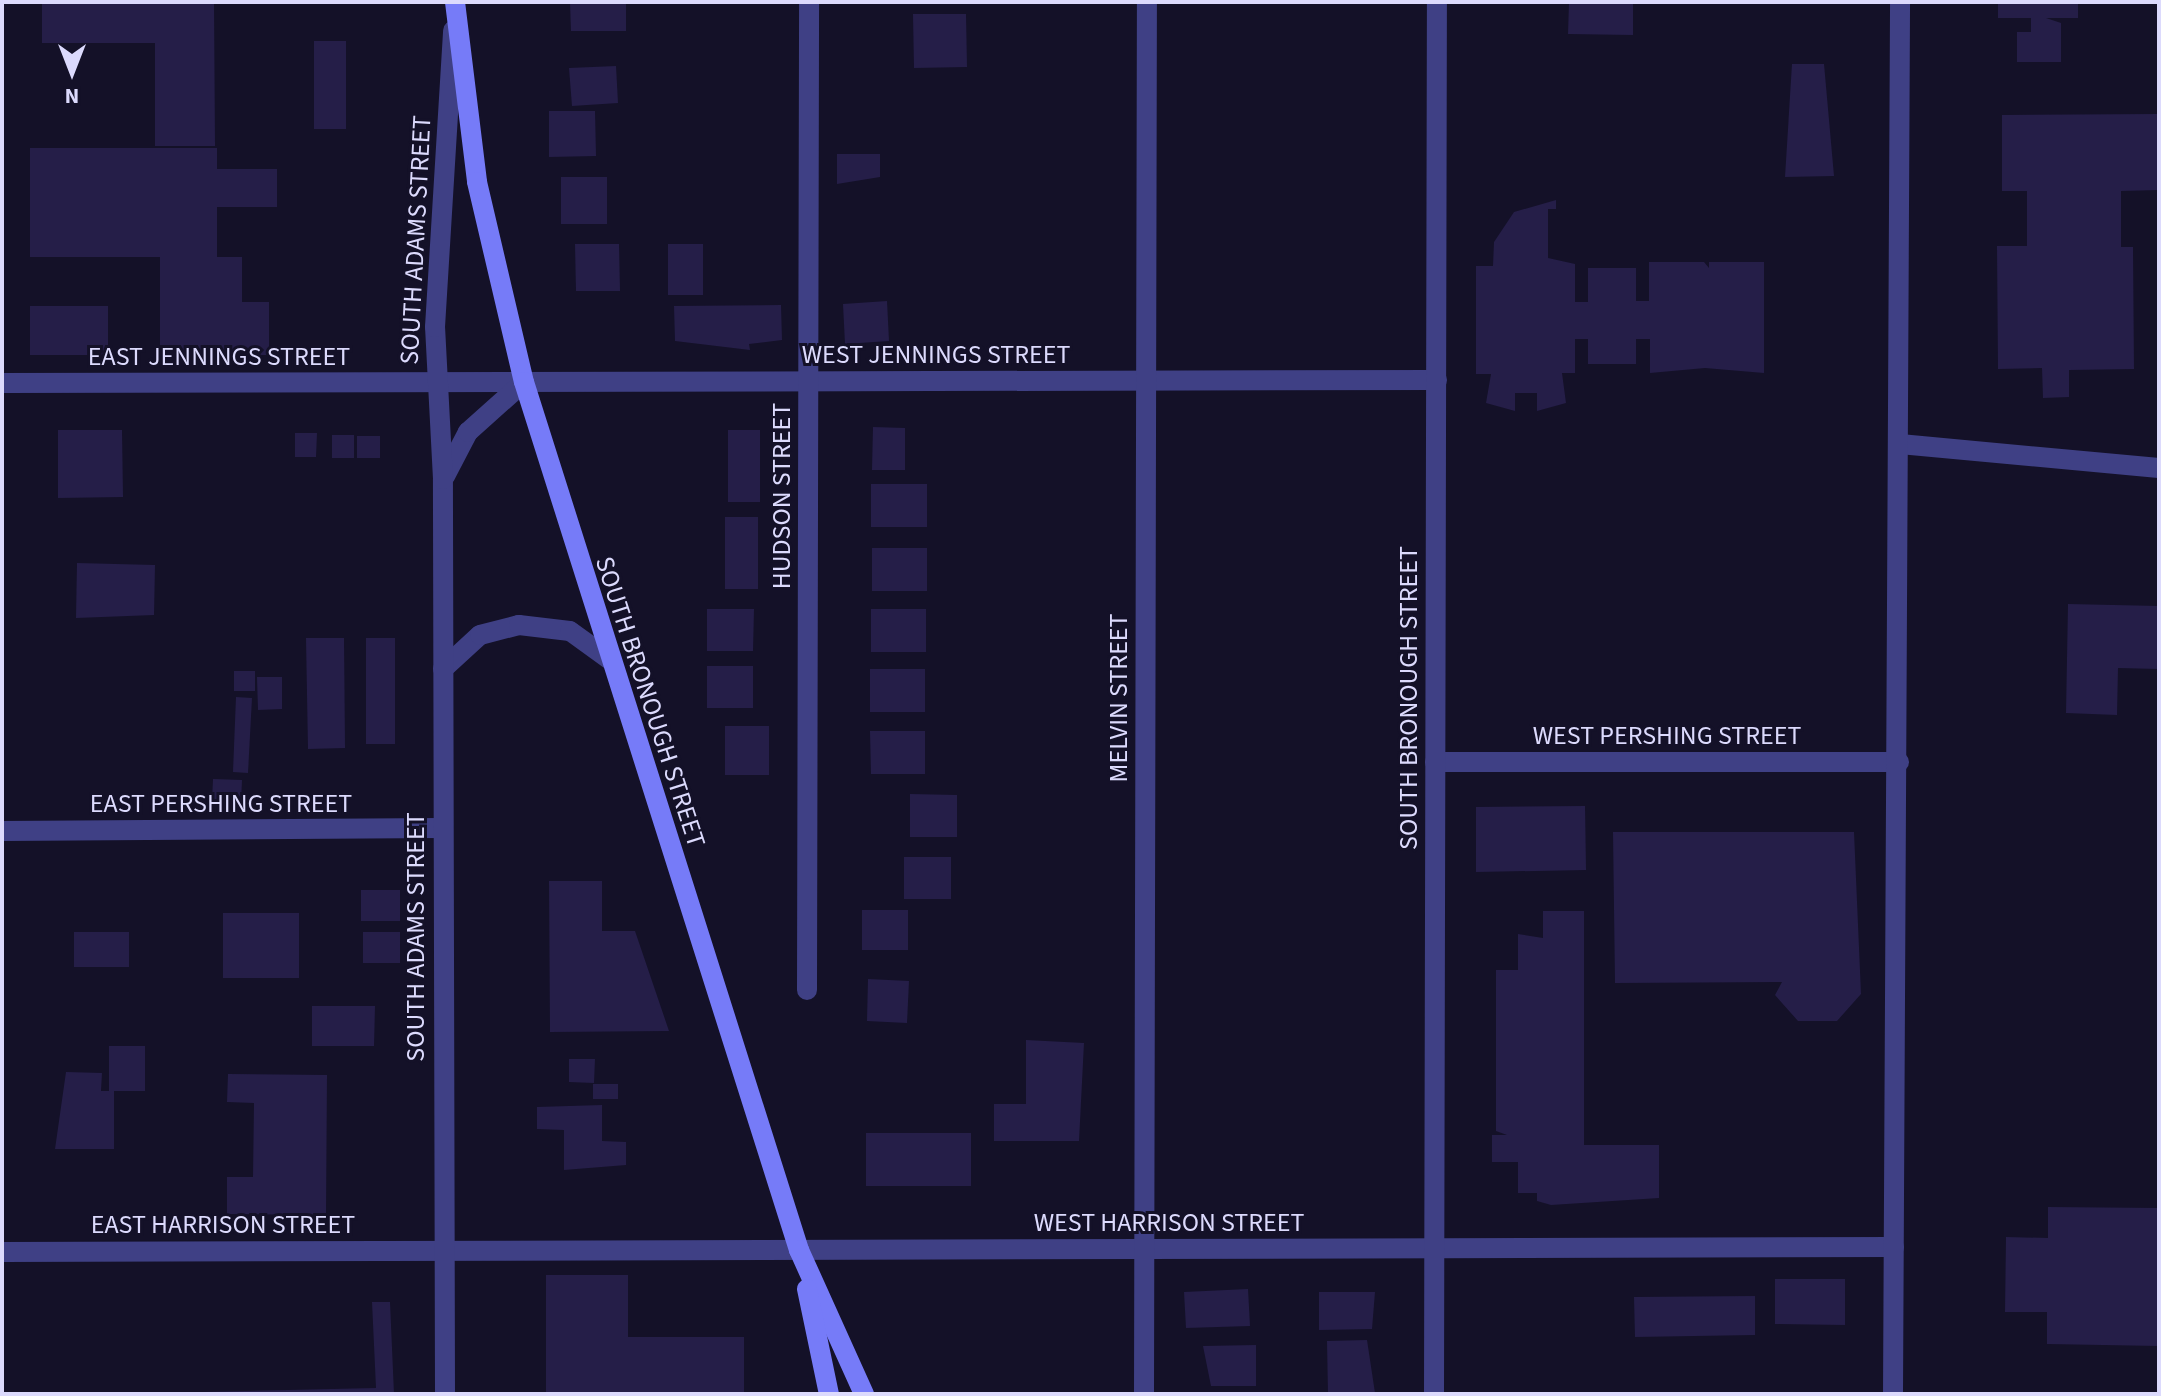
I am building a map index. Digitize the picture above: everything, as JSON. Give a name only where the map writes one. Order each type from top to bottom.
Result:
[{"type":"main road","name":"SOUTH BRONOUGH STREET","points":[[455,5],[477,182],[524,382],[609,659],[799,1250],[864,1394]]},
{"type":"main road","points":[[799,1250],[829,1394]]},
{"type":"street","name":"HUDSON STREET","points":[[807,990],[809,2]]},
{"type":"street","name":"MELVIN STREET","points":[[1144,1394],[1147,2]]},
{"type":"street","name":"SOUTH BRONOUGH STREET","points":[[1434,1394],[1437,2]]},
{"type":"street","points":[[1893,1394],[1899,762],[1900,2]]},
{"type":"street","name":"SOUTH ADAMS STREET","points":[[445,1394],[441,828],[443,479],[435,382],[455,5]]},
{"type":"street","name":"WEST JENNINGS STREET","points":[[435,382],[1437,380]]},
{"type":"street","name":"EAST JENNINGS STREET","points":[[2,383],[435,382]]},
{"type":"street","name":"SOUTH ADAMS STREET","points":[[443,479],[468,432],[524,382]]},
{"type":"street","points":[[1900,444],[2159,468]]},
{"type":"street","points":[[443,669],[480,635],[519,625],[570,631],[609,659]]},
{"type":"street","name":"WEST PERSHING STREET","points":[[1435,762],[1899,762]]},
{"type":"street","name":"EAST PERSHING STREET","points":[[2,831],[441,828]]},
{"type":"street","name":"WEST HARRISON STREET","points":[[444,1250],[1894,1247]]},
{"type":"street","name":"EAST HARRISON STREET","points":[[2,1252],[444,1250]]},
{"type":"building","points":[[42,2],[214,2],[215,146],[155,146],[155,43],[42,43]]},
{"type":"building","points":[[570,2],[626,2],[626,31],[571,31]]},
{"type":"building","points":[[1569,2],[1633,2],[1633,35],[1568,34]]},
{"type":"building","points":[[1998,2],[2078,2],[2078,18],[2046,18],[2061,23],[2061,62],[2017,62],[2017,32],[2031,32],[2031,18],[1998,18]]},
{"type":"building","points":[[913,14],[966,14],[967,67],[914,68]]},
{"type":"building","points":[[314,41],[346,41],[346,129],[314,129]]},
{"type":"building","points":[[1792,64],[1824,64],[1834,176],[1785,177]]},
{"type":"building","points":[[616,66],[618,103],[572,106],[569,68]]},
{"type":"building","points":[[549,111],[595,111],[596,156],[549,157]]},
{"type":"building","points":[[2159,114],[2159,190],[2121,191],[2121,247],[2133,247],[2134,369],[2069,370],[2069,397],[2043,398],[2042,368],[1998,369],[1997,246],[2027,246],[2027,191],[2002,191],[2002,115]]},
{"type":"building","points":[[30,148],[217,148],[217,169],[277,169],[277,207],[217,207],[217,257],[242,257],[242,302],[269,302],[269,355],[160,355],[160,257],[30,257]]},
{"type":"building","points":[[837,154],[880,154],[880,177],[837,184]]},
{"type":"building","points":[[561,177],[607,177],[607,224],[561,224]]},
{"type":"building","points":[[1556,200],[1556,209],[1548,209],[1548,258],[1575,264],[1575,302],[1588,302],[1588,268],[1636,268],[1636,301],[1649,301],[1649,262],[1704,262],[1709,268],[1709,262],[1764,262],[1764,373],[1705,368],[1650,373],[1650,339],[1636,339],[1636,364],[1588,364],[1588,339],[1575,339],[1575,373],[1562,373],[1566,403],[1537,411],[1537,393],[1515,393],[1515,411],[1486,403],[1491,374],[1476,374],[1476,266],[1493,266],[1494,242],[1514,212]]},
{"type":"building","points":[[575,244],[619,244],[620,291],[576,291]]},
{"type":"building","points":[[668,244],[703,244],[703,295],[668,295]]},
{"type":"building","points":[[887,301],[889,341],[845,344],[843,304]]},
{"type":"building","points":[[781,305],[782,340],[749,344],[750,350],[675,341],[674,306]]},
{"type":"building","points":[[30,306],[108,306],[108,355],[30,355]]},
{"type":"building","points":[[873,427],[905,428],[905,470],[872,470]]},
{"type":"building","points":[[58,430],[122,430],[123,497],[58,498]]},
{"type":"building","points":[[728,430],[760,430],[760,502],[728,502]]},
{"type":"building","points":[[295,433],[317,433],[316,457],[295,457]]},
{"type":"building","points":[[332,435],[354,435],[354,458],[332,458]]},
{"type":"building","points":[[357,436],[380,436],[380,458],[357,458]]},
{"type":"building","points":[[871,484],[927,484],[927,527],[871,527]]},
{"type":"building","points":[[725,517],[758,517],[758,589],[725,589]]},
{"type":"building","points":[[872,548],[927,548],[927,591],[872,591]]},
{"type":"building","points":[[77,563],[155,565],[154,615],[76,618]]},
{"type":"building","points":[[2068,604],[2159,606],[2159,669],[2118,668],[2117,715],[2066,713]]},
{"type":"building","points":[[707,609],[754,609],[753,651],[707,651]]},
{"type":"building","points":[[871,609],[926,609],[926,652],[871,652]]},
{"type":"building","points":[[306,638],[344,638],[345,748],[308,749]]},
{"type":"building","points":[[366,638],[395,638],[395,744],[366,744]]},
{"type":"building","points":[[707,666],[753,666],[753,708],[707,708]]},
{"type":"building","points":[[870,669],[925,669],[925,712],[870,712]]},
{"type":"building","points":[[234,671],[255,671],[255,691],[234,691]]},
{"type":"building","points":[[257,677],[282,677],[282,709],[258,710]]},
{"type":"building","points":[[236,697],[252,698],[248,773],[233,772]]},
{"type":"building","points":[[725,726],[769,726],[769,775],[725,775]]},
{"type":"building","points":[[870,731],[925,731],[925,774],[871,774]]},
{"type":"building","points":[[213,779],[242,780],[241,803],[212,802]]},
{"type":"building","points":[[910,794],[957,795],[957,837],[910,837]]},
{"type":"building","points":[[1585,806],[1586,870],[1476,872],[1476,807]]},
{"type":"building","points":[[1613,832],[1854,832],[1861,994],[1837,1021],[1798,1021],[1775,995],[1782,982],[1615,983]]},
{"type":"building","points":[[904,857],[951,857],[951,899],[904,899]]},
{"type":"building","points":[[549,881],[602,881],[602,931],[635,931],[669,1031],[550,1032]]},
{"type":"building","points":[[361,890],[400,890],[400,921],[361,921]]},
{"type":"building","points":[[862,910],[908,910],[908,950],[862,950]]},
{"type":"building","points":[[1543,911],[1584,911],[1584,1145],[1659,1145],[1659,1198],[1551,1205],[1537,1201],[1537,1193],[1518,1193],[1518,1162],[1492,1162],[1492,1135],[1507,1135],[1496,1131],[1496,970],[1518,970],[1518,934],[1543,938]]},
{"type":"building","points":[[223,913],[299,913],[299,978],[223,978]]},
{"type":"building","points":[[74,932],[129,932],[129,967],[74,967]]},
{"type":"building","points":[[363,932],[400,932],[400,963],[363,963]]},
{"type":"building","points":[[868,979],[909,981],[907,1023],[867,1021]]},
{"type":"building","points":[[312,1006],[375,1006],[374,1046],[312,1046]]},
{"type":"building","points":[[1026,1040],[1084,1043],[1079,1141],[994,1141],[994,1104],[1026,1104]]},
{"type":"building","points":[[109,1046],[145,1046],[145,1091],[114,1091],[114,1149],[55,1149],[66,1072],[102,1073],[101,1091],[109,1091]]},
{"type":"building","points":[[569,1059],[595,1059],[594,1083],[569,1082]]},
{"type":"building","points":[[228,1074],[327,1075],[326,1215],[227,1214],[227,1177],[253,1177],[254,1103],[227,1102]]},
{"type":"building","points":[[593,1084],[618,1084],[618,1099],[593,1099]]},
{"type":"building","points":[[602,1105],[602,1141],[626,1142],[626,1165],[564,1170],[564,1130],[537,1129],[537,1107]]},
{"type":"building","points":[[866,1133],[971,1133],[971,1186],[866,1186]]},
{"type":"building","points":[[2048,1207],[2159,1208],[2159,1346],[2047,1344],[2047,1312],[2005,1312],[2006,1237],[2048,1238]]},
{"type":"building","points":[[546,1275],[628,1275],[628,1337],[744,1337],[744,1394],[546,1394]]},
{"type":"building","points":[[1775,1279],[1845,1279],[1845,1325],[1775,1324]]},
{"type":"building","points":[[1248,1289],[1250,1326],[1186,1328],[1184,1292]]},
{"type":"building","points":[[1319,1292],[1375,1292],[1372,1329],[1319,1330]]},
{"type":"building","points":[[1755,1296],[1755,1335],[1635,1337],[1634,1297]]},
{"type":"building","points":[[372,1302],[390,1302],[394,1394],[113,1394],[376,1388]]},
{"type":"building","points":[[1367,1340],[1375,1393],[1328,1394],[1327,1341]]},
{"type":"building","points":[[1256,1345],[1256,1386],[1211,1386],[1203,1346]]}]
